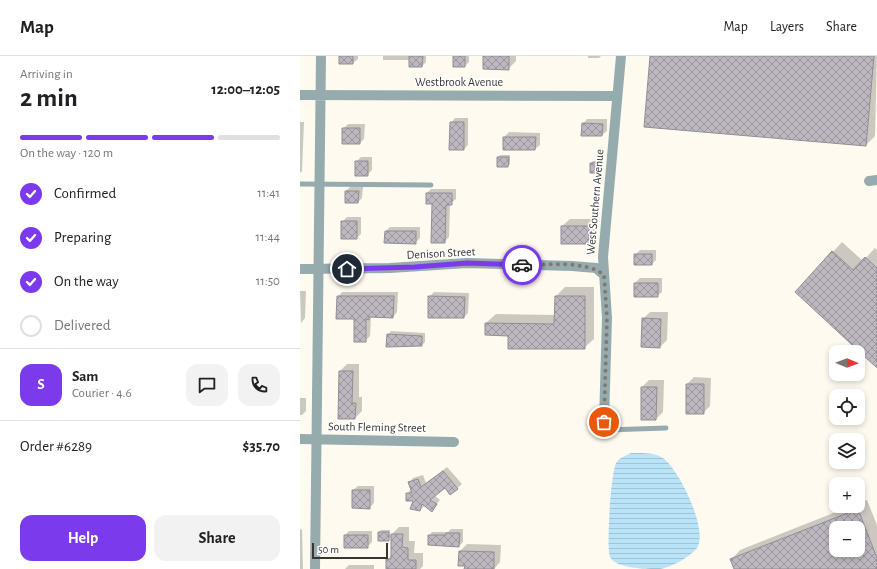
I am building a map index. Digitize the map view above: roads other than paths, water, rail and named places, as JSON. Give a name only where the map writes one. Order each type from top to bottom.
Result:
[{"type":"street","points":[[315,569],[321,56]]},
{"type":"street","name":"West Southern Avenue","points":[[604,422],[607,318],[603,257],[621,56]]},
{"type":"street","name":"Westbrook Avenue","points":[[300,95],[617,96]]},
{"type":"street","name":"Denison Street","points":[[300,269],[390,268],[467,263],[596,268],[604,275]]},
{"type":"street","name":"South Fleming Street","points":[[300,439],[454,442]]},
{"type":"lane","points":[[300,184],[431,185]]},
{"type":"lane","points":[[604,422],[607,430],[666,428]]},
{"type":"water","points":[[631,453],[652,454],[663,458],[670,464],[684,487],[696,515],[700,540],[697,548],[685,558],[665,568],[632,568],[613,561],[610,557],[609,526],[614,470],[619,459]]}]
